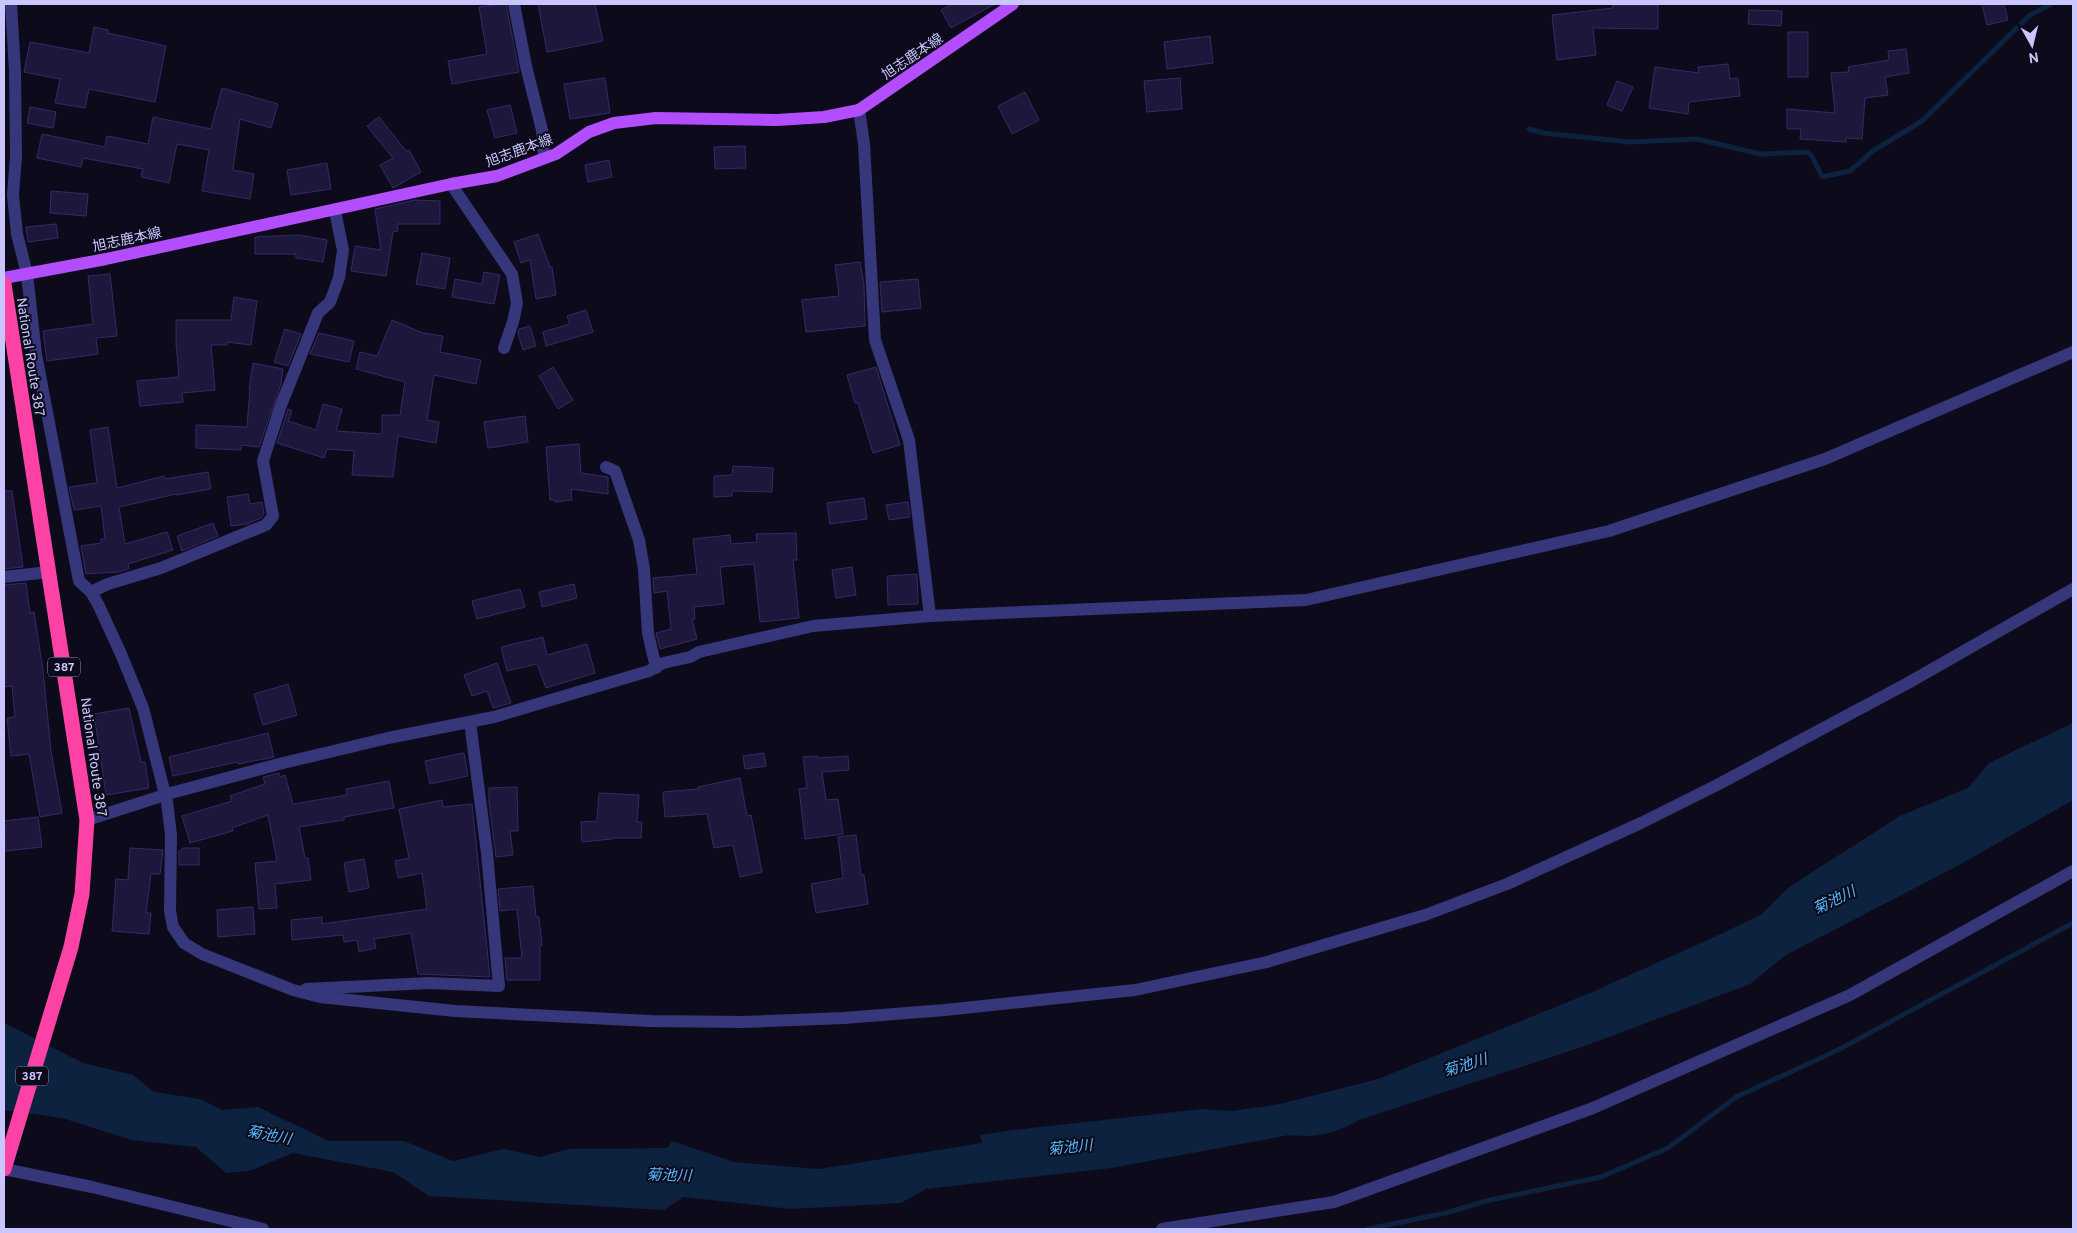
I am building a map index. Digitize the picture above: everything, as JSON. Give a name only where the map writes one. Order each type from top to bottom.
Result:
[{"type":"highway","name":"National Route 387","points":[[4,284],[8,347],[49,572],[87,820],[82,894],[72,947],[4,1167]]},
{"type":"main road","name":"旭志鹿本線","points":[[4,278],[497,176],[556,154],[589,132],[614,123],[656,118],[786,119],[824,117],[859,110],[1013,4]]},
{"type":"street","points":[[11,4],[15,71],[16,157],[13,195],[17,234],[27,274],[36,354],[78,581],[91,592],[121,654],[143,708],[165,796],[171,836],[170,911],[173,927],[184,943],[202,954],[293,990],[320,997],[455,1011],[650,1021],[742,1022],[844,1018],[1135,990],[1267,962],[1425,915],[1507,884],[1641,823],[1717,785],[1908,683],[2073,589]]},
{"type":"street","points":[[514,4],[526,66],[542,130],[544,158]]},
{"type":"street","points":[[859,110],[864,144],[875,340],[909,440],[930,616]]},
{"type":"street","points":[[451,184],[512,274],[516,303],[514,322],[504,348]]},
{"type":"street","points":[[91,592],[108,584],[161,568],[266,525],[273,516],[263,461],[281,405],[318,313],[330,302],[339,278],[343,250],[335,211]]},
{"type":"street","points":[[87,820],[165,796],[315,755],[470,722],[548,702],[656,668],[663,663],[690,657],[699,652],[813,626],[930,616],[1306,600],[1590,536],[1825,459],[2073,352]]},
{"type":"street","points":[[606,467],[615,471],[640,540],[648,633],[656,668]]},
{"type":"street","points":[[4,577],[49,572]]},
{"type":"street","points":[[293,990],[429,983],[499,986],[487,853],[470,722]]},
{"type":"street","points":[[1162,1229],[1334,1202],[1593,1108],[1850,995],[2073,871]]},
{"type":"street","points":[[4,1167],[263,1229]]},
{"type":"water","name":"菊池川","points":[[2073,723],[2073,800],[1961,864],[1786,955],[1750,984],[1582,1047],[1359,1120],[1325,1134],[1308,1136],[1289,1135],[1111,1168],[926,1189],[901,1203],[790,1209],[683,1197],[664,1210],[429,1196],[393,1172],[293,1153],[249,1171],[226,1173],[196,1147],[132,1140],[62,1118],[4,1110],[4,1023],[83,1063],[133,1075],[154,1092],[200,1099],[222,1110],[258,1107],[329,1141],[404,1141],[453,1161],[504,1149],[540,1157],[568,1149],[667,1148],[672,1141],[734,1162],[819,1169],[982,1143],[980,1135],[1013,1130],[1202,1109],[1232,1111],[1280,1104],[1378,1079],[1590,993],[1723,933],[1762,914],[1789,887],[1900,816],[1968,788],[1989,763]]},
{"type":"building","points":[[506,4],[519,72],[452,84],[448,61],[487,54],[479,7]]},
{"type":"building","points":[[538,4],[595,4],[603,41],[547,52]]},
{"type":"building","points":[[952,4],[995,4],[951,28],[941,10]]},
{"type":"building","points":[[1982,4],[2004,4],[2008,20],[1987,25]]},
{"type":"building","points":[[1613,5],[1658,5],[1658,29],[1593,28],[1596,55],[1557,60],[1552,15],[1613,8]]},
{"type":"building","points":[[1749,10],[1782,11],[1781,26],[1748,24]]},
{"type":"building","points":[[94,27],[108,30],[108,33],[166,46],[155,102],[89,89],[85,108],[55,103],[60,79],[24,72],[30,42],[89,53]]},
{"type":"building","points":[[1788,32],[1808,32],[1808,77],[1788,77]]},
{"type":"building","points":[[1210,36],[1213,63],[1167,69],[1164,42]]},
{"type":"building","points":[[1906,49],[1909,73],[1885,77],[1888,95],[1865,98],[1862,139],[1846,138],[1846,142],[1800,139],[1801,129],[1787,129],[1787,109],[1835,113],[1831,73],[1849,72],[1848,67],[1889,60],[1888,51]]},
{"type":"building","points":[[1728,64],[1730,79],[1738,78],[1740,96],[1689,102],[1688,114],[1649,108],[1655,67],[1699,73],[1698,67]]},
{"type":"building","points":[[605,78],[610,113],[570,119],[564,84]]},
{"type":"building","points":[[1180,78],[1182,109],[1147,112],[1144,81]]},
{"type":"building","points":[[1617,81],[1633,87],[1622,111],[1607,105]]},
{"type":"building","points":[[222,88],[278,104],[271,128],[240,119],[233,170],[254,174],[250,199],[202,191],[209,150],[177,144],[169,183],[141,177],[143,169],[83,158],[81,167],[37,158],[42,134],[105,147],[107,136],[148,144],[153,117],[211,129]]},
{"type":"building","points":[[1025,92],[1039,120],[1012,134],[998,106]]},
{"type":"building","points":[[510,105],[517,133],[495,138],[487,110]]},
{"type":"building","points":[[30,107],[56,112],[53,128],[27,123]]},
{"type":"building","points":[[379,117],[406,151],[409,150],[421,172],[393,188],[380,165],[393,158],[367,126]]},
{"type":"building","points":[[745,146],[746,168],[715,169],[714,147]]},
{"type":"building","points":[[609,160],[612,177],[588,182],[585,165]]},
{"type":"building","points":[[327,163],[331,189],[291,195],[287,170]]},
{"type":"building","points":[[51,191],[88,194],[86,216],[50,213]]},
{"type":"building","points":[[415,200],[440,201],[440,224],[397,224],[398,231],[393,232],[386,276],[351,271],[355,246],[381,250],[375,209]]},
{"type":"building","points":[[56,224],[58,238],[28,242],[26,227]]},
{"type":"building","points":[[538,234],[550,267],[552,267],[556,295],[536,299],[530,260],[521,263],[514,242]]},
{"type":"building","points":[[299,235],[327,240],[323,262],[296,258],[296,254],[255,254],[255,237]]},
{"type":"building","points":[[422,253],[450,258],[445,289],[416,284]]},
{"type":"building","points":[[860,262],[864,284],[865,326],[806,332],[802,300],[839,296],[835,265]]},
{"type":"building","points":[[484,272],[500,275],[494,304],[452,297],[455,279],[482,284]]},
{"type":"building","points":[[110,274],[117,336],[96,338],[98,354],[47,361],[43,331],[93,324],[88,276]]},
{"type":"building","points":[[918,279],[921,308],[882,312],[880,282]]},
{"type":"building","points":[[234,297],[257,301],[251,345],[227,342],[227,345],[211,345],[215,390],[182,393],[183,402],[140,406],[137,381],[179,377],[176,320],[231,320]]},
{"type":"building","points":[[586,310],[593,332],[546,346],[543,332],[570,324],[567,316]]},
{"type":"building","points":[[392,320],[423,333],[443,336],[440,352],[481,360],[476,384],[434,375],[427,420],[439,422],[436,443],[398,436],[393,477],[352,475],[354,451],[327,449],[324,458],[277,443],[288,409],[292,411],[288,421],[316,430],[323,404],[342,409],[336,431],[382,434],[382,415],[400,415],[405,382],[356,369],[360,352],[377,356]]},
{"type":"building","points":[[530,326],[536,346],[523,350],[518,333],[519,329]]},
{"type":"building","points":[[285,329],[301,334],[288,366],[274,362]]},
{"type":"building","points":[[319,333],[354,341],[349,362],[310,354]]},
{"type":"building","points":[[253,363],[283,369],[281,384],[259,447],[241,445],[241,450],[196,448],[196,425],[247,427],[249,389]]},
{"type":"building","points":[[553,367],[573,400],[558,409],[539,376]]},
{"type":"building","points":[[876,367],[900,445],[873,453],[858,403],[855,403],[847,375]]},
{"type":"building","points":[[525,416],[528,442],[488,448],[484,422]]},
{"type":"building","points":[[108,427],[117,488],[164,476],[165,479],[208,472],[211,489],[176,494],[119,507],[125,544],[167,532],[173,550],[128,564],[129,569],[118,572],[86,574],[81,546],[101,543],[101,539],[105,539],[101,506],[74,510],[69,487],[97,483],[90,430]]},
{"type":"building","points":[[579,444],[581,473],[608,477],[608,494],[571,489],[572,500],[555,502],[550,500],[546,447]]},
{"type":"building","points":[[733,466],[773,468],[772,492],[732,491],[732,496],[714,497],[714,476],[732,475]]},
{"type":"building","points":[[4,491],[12,491],[23,567],[4,569]]},
{"type":"building","points":[[248,494],[250,504],[262,502],[264,514],[261,518],[247,524],[231,526],[227,497]]},
{"type":"building","points":[[864,498],[867,519],[830,524],[827,503]]},
{"type":"building","points":[[908,502],[910,517],[889,520],[886,505]]},
{"type":"building","points":[[213,523],[218,536],[182,551],[177,536]]},
{"type":"building","points":[[796,533],[797,560],[793,560],[799,618],[760,622],[754,564],[720,567],[724,604],[694,607],[695,619],[692,619],[697,639],[660,649],[656,633],[671,629],[667,591],[654,593],[653,578],[697,574],[693,539],[730,535],[731,544],[757,542],[756,534]]},
{"type":"building","points":[[852,567],[856,595],[836,598],[832,570]]},
{"type":"building","points":[[917,574],[918,604],[888,605],[887,576]]},
{"type":"building","points":[[26,583],[30,613],[34,612],[43,670],[51,751],[62,813],[40,817],[29,754],[11,756],[7,718],[15,717],[12,686],[4,687],[4,585]]},
{"type":"building","points":[[574,584],[577,598],[542,607],[539,592]]},
{"type":"building","points":[[520,589],[525,607],[477,619],[472,601]]},
{"type":"building","points":[[543,637],[547,655],[587,644],[595,673],[546,688],[537,664],[507,671],[501,647]]},
{"type":"building","points":[[497,663],[511,703],[493,708],[487,691],[472,696],[464,675]]},
{"type":"building","points":[[288,684],[297,715],[263,725],[254,694]]},
{"type":"building","points":[[129,708],[141,762],[145,762],[149,788],[106,795],[94,714]]},
{"type":"building","points":[[268,733],[274,757],[238,764],[237,762],[173,776],[169,757]]},
{"type":"building","points":[[464,753],[468,776],[430,784],[425,761]]},
{"type":"building","points":[[764,753],[766,766],[745,769],[743,756]]},
{"type":"building","points":[[817,756],[817,758],[848,756],[849,770],[822,772],[826,800],[838,799],[843,834],[805,839],[799,789],[807,788],[803,757]]},
{"type":"building","points":[[279,773],[280,777],[285,775],[293,804],[347,795],[346,789],[389,781],[394,808],[344,817],[344,820],[299,827],[305,858],[308,858],[311,880],[275,884],[277,908],[259,909],[255,863],[277,861],[268,815],[232,828],[233,831],[190,843],[182,816],[232,801],[230,796],[265,784],[263,777]]},
{"type":"building","points":[[740,778],[747,816],[751,815],[762,872],[740,877],[733,845],[714,848],[707,814],[665,817],[663,792],[698,789],[698,787]]},
{"type":"building","points":[[517,787],[518,831],[510,831],[513,855],[496,857],[489,788]]},
{"type":"building","points":[[599,793],[639,795],[637,822],[642,822],[641,838],[612,838],[582,842],[581,822],[597,821]]},
{"type":"building","points":[[442,800],[443,807],[472,804],[490,977],[418,974],[411,933],[374,939],[376,948],[359,952],[357,940],[344,942],[343,935],[292,940],[291,920],[322,917],[322,924],[427,909],[422,873],[398,878],[395,861],[409,858],[399,809]]},
{"type":"building","points":[[38,817],[42,847],[5,851],[4,821]]},
{"type":"building","points":[[856,835],[861,875],[864,875],[868,904],[816,913],[811,884],[843,878],[838,837]]},
{"type":"building","points":[[130,848],[163,850],[160,874],[151,874],[146,913],[151,913],[149,934],[112,931],[116,879],[128,880]]},
{"type":"building","points":[[182,848],[199,848],[199,865],[179,865],[179,851]]},
{"type":"building","points":[[364,859],[369,888],[349,892],[344,863]]},
{"type":"building","points":[[533,886],[536,917],[539,917],[542,945],[540,946],[540,980],[507,980],[505,958],[522,958],[517,909],[500,911],[498,889]]},
{"type":"building","points":[[253,907],[255,934],[218,937],[217,910]]},
{"type":"waterway","points":[[1529,129],[1543,133],[1630,142],[1697,139],[1760,154],[1807,152],[1812,156],[1822,177],[1850,171],[1873,151],[1922,121],[2030,15],[2051,4]]},
{"type":"waterway","points":[[1368,1229],[1446,1213],[1486,1201],[1601,1177],[1668,1148],[1736,1097],[1838,1050],[2073,923]]}]
